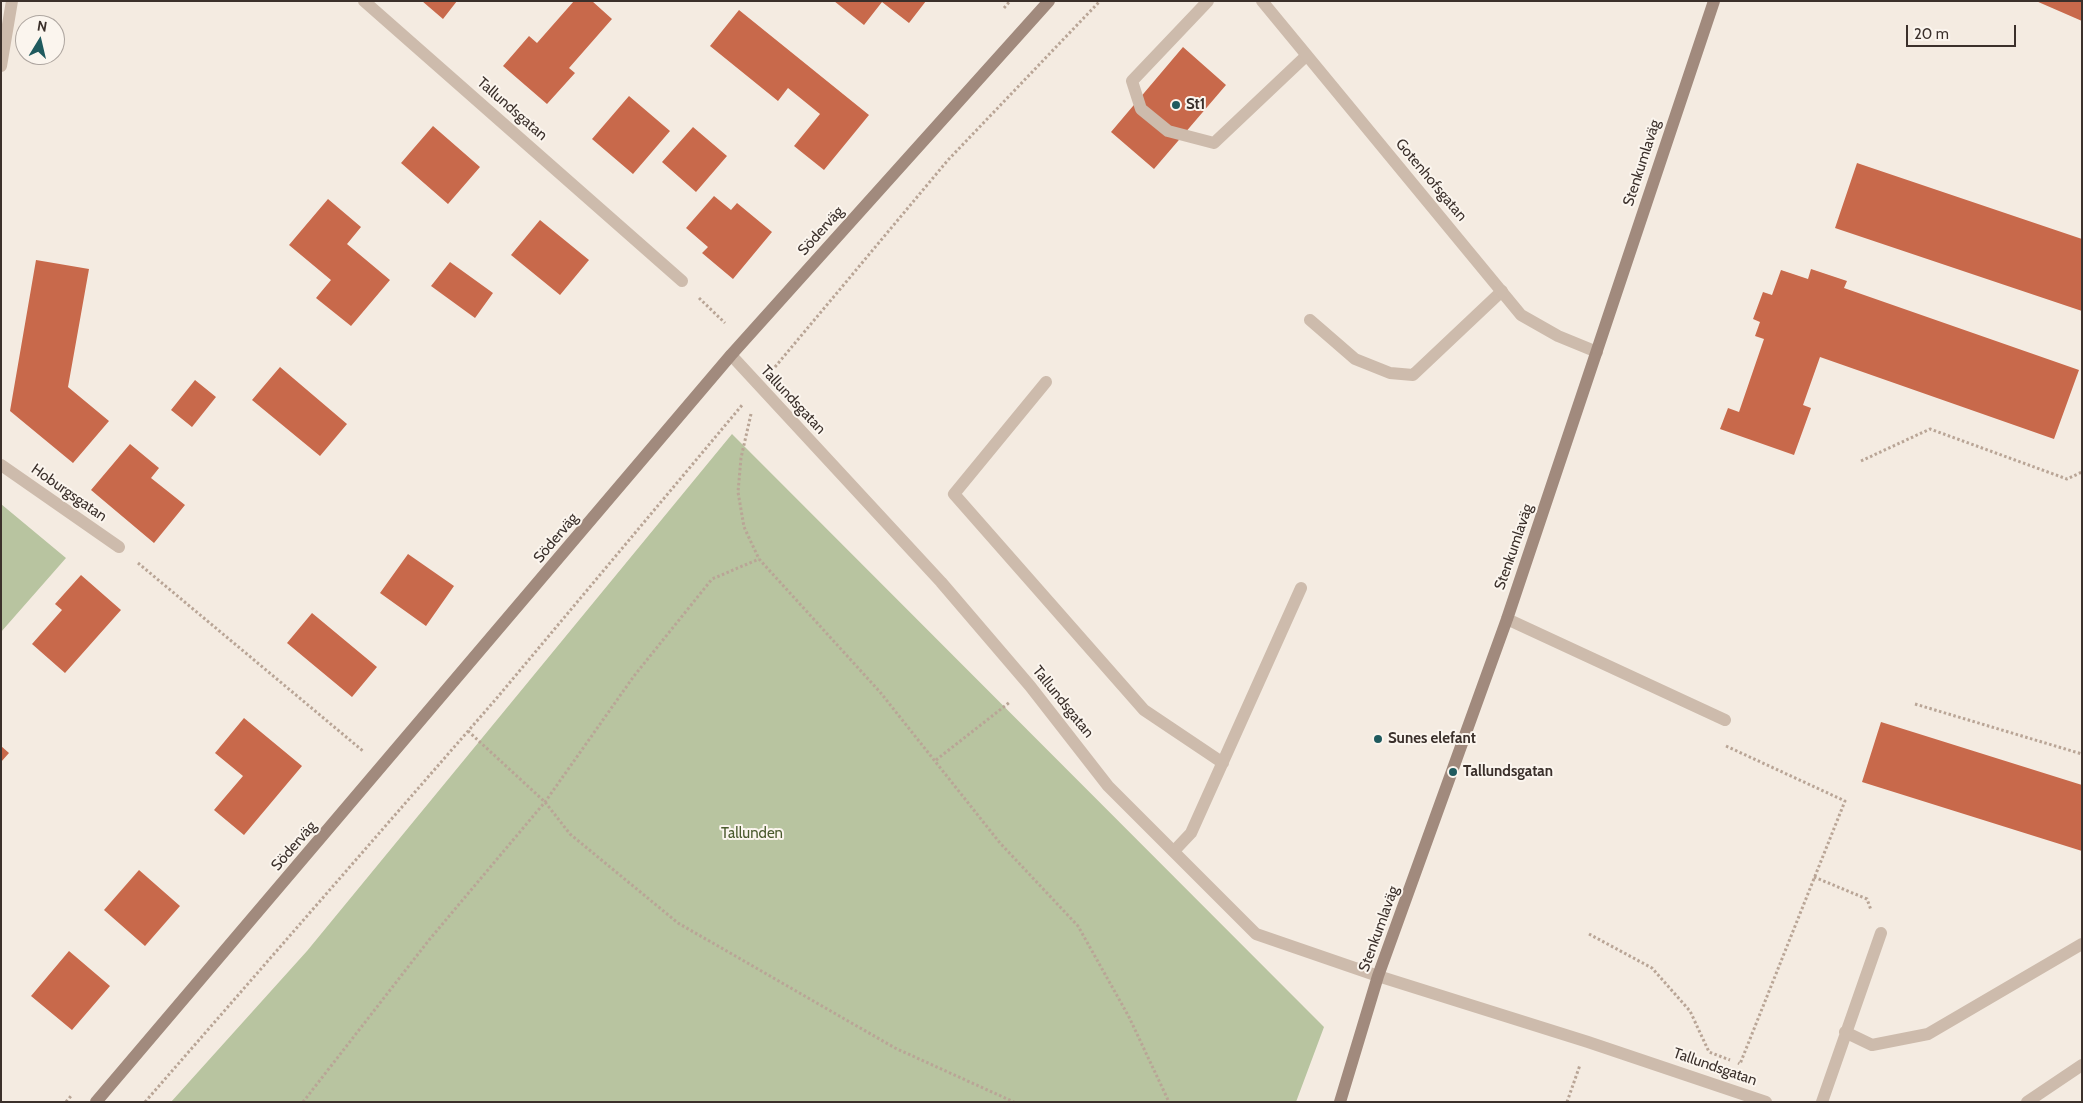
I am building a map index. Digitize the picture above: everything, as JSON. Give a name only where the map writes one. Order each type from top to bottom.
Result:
[{"type":"main road","name":"Söderväg","points":[[96,1102],[731,355],[1049,1]]},
{"type":"main road","name":"Stenkumlaväg","points":[[1340,1102],[1378,976],[1507,619],[1713,1]]},
{"type":"street","points":[[1,66],[12,1]]},
{"type":"street","name":"Tallundsgatan","points":[[364,1],[682,281]]},
{"type":"street","points":[[1208,1],[1132,81],[1141,109],[1168,131],[1214,143],[1306,56]]},
{"type":"street","name":"Gotenhofsgatan","points":[[1262,1],[1522,315],[1558,336],[1597,352]]},
{"type":"street","points":[[1310,320],[1355,359],[1390,373],[1414,375],[1502,291]]},
{"type":"street","name":"Tallundsgatan","points":[[731,355],[758,387],[941,582],[1030,686],[1108,786],[1256,934],[1378,976],[1588,1042],[1766,1102]]},
{"type":"street","points":[[1046,382],[954,494],[1144,710],[1223,763]]},
{"type":"street","name":"Hoburgsgatan","points":[[1,465],[118,547]]},
{"type":"street","points":[[1174,851],[1191,833],[1302,588]]},
{"type":"street","points":[[1507,619],[1725,720]]},
{"type":"street","points":[[1822,1102],[1881,933]]},
{"type":"street","points":[[1845,1032],[1872,1045],[1928,1034],[2082,944]]},
{"type":"street","points":[[2027,1102],[2082,1065]]},
{"type":"path","points":[[145,1102],[468,731],[948,160],[1100,1]]},
{"type":"path","points":[[682,281],[729,327]]},
{"type":"path","points":[[758,387],[741,458],[738,492],[744,527],[759,559],[880,692],[936,760],[1000,843],[1078,926],[1129,1017],[1169,1102]]},
{"type":"path","points":[[1861,461],[1930,429],[2067,479],[2082,472]]},
{"type":"path","points":[[118,547],[366,753]]},
{"type":"path","points":[[303,1102],[429,940],[545,802],[634,676],[712,579],[759,559]]},
{"type":"path","points":[[936,760],[1030,686]]},
{"type":"path","points":[[1916,704],[2082,754]]},
{"type":"path","points":[[1590,934],[1652,968],[1690,1011],[1709,1052],[1740,1064],[1845,801],[1726,746],[1725,720]]},
{"type":"path","points":[[468,731],[545,802],[570,834],[678,923],[896,1048],[1014,1102]]},
{"type":"path","points":[[1814,878],[1867,899],[1881,933]]},
{"type":"path","points":[[1567,1102],[1588,1042]]},
{"type":"green space","name":"Tallunden","points":[[732,434],[1324,1027],[1296,1102],[171,1102],[307,951]]},
{"type":"green space","points":[[1,504],[66,558],[1,632]]},
{"type":"building","points":[[422,1],[457,1],[443,19]]},
{"type":"building","points":[[574,1],[592,1],[612,19],[569,68],[575,73],[547,104],[503,66],[529,36],[537,43]]},
{"type":"building","points":[[834,1],[926,1],[909,23],[882,2],[864,25]]},
{"type":"building","points":[[2036,1],[2082,1],[2082,21]]},
{"type":"building","points":[[739,10],[869,115],[824,170],[794,146],[820,114],[788,88],[778,101],[710,46]]},
{"type":"building","points":[[1183,47],[1226,85],[1154,169],[1111,132]]},
{"type":"building","points":[[629,96],[670,131],[633,174],[592,139]]},
{"type":"building","points":[[433,126],[480,167],[448,204],[401,163]]},
{"type":"building","points":[[693,127],[727,156],[696,192],[662,162]]},
{"type":"building","points":[[1857,163],[2082,239],[2082,311],[1835,228]]},
{"type":"building","points":[[714,196],[731,210],[737,203],[772,232],[733,279],[702,253],[708,247],[686,228]]},
{"type":"building","points":[[328,199],[361,227],[347,244],[390,280],[351,326],[316,298],[331,280],[289,245]]},
{"type":"building","points":[[540,220],[589,260],[560,295],[511,255]]},
{"type":"building","points":[[36,260],[89,269],[68,387],[109,421],[73,463],[10,411]]},
{"type":"building","points":[[450,262],[493,293],[475,318],[431,286]]},
{"type":"building","points":[[1811,269],[1847,281],[1844,288],[2079,370],[2054,439],[1820,357],[1803,405],[1811,408],[1794,455],[1720,429],[1728,408],[1739,412],[1764,339],[1755,336],[1760,322],[1753,319],[1763,292],[1772,295],[1781,270],[1808,279]]},
{"type":"building","points":[[280,367],[347,424],[320,456],[252,400]]},
{"type":"building","points":[[195,380],[216,397],[192,427],[171,410]]},
{"type":"building","points":[[130,444],[159,468],[151,478],[185,505],[154,543],[91,490]]},
{"type":"building","points":[[408,554],[454,586],[426,626],[380,593]]},
{"type":"building","points":[[81,575],[121,610],[65,673],[32,644],[62,610],[55,604]]},
{"type":"building","points":[[312,613],[377,667],[352,697],[287,643]]},
{"type":"building","points":[[244,718],[302,766],[244,835],[214,810],[243,776],[215,753]]},
{"type":"building","points":[[1881,722],[2082,785],[2082,851],[1862,782]]},
{"type":"building","points":[[1,746],[9,753],[1,762]]},
{"type":"building","points":[[139,870],[180,906],[145,946],[104,910]]},
{"type":"building","points":[[69,951],[110,986],[72,1030],[31,996]]},
{"type":"place","name":"St1","points":[[1176,105]]},
{"type":"place","name":"Sunes elefant","points":[[1378,739]]},
{"type":"place","name":"Tallundsgatan","points":[[1453,772]]}]
